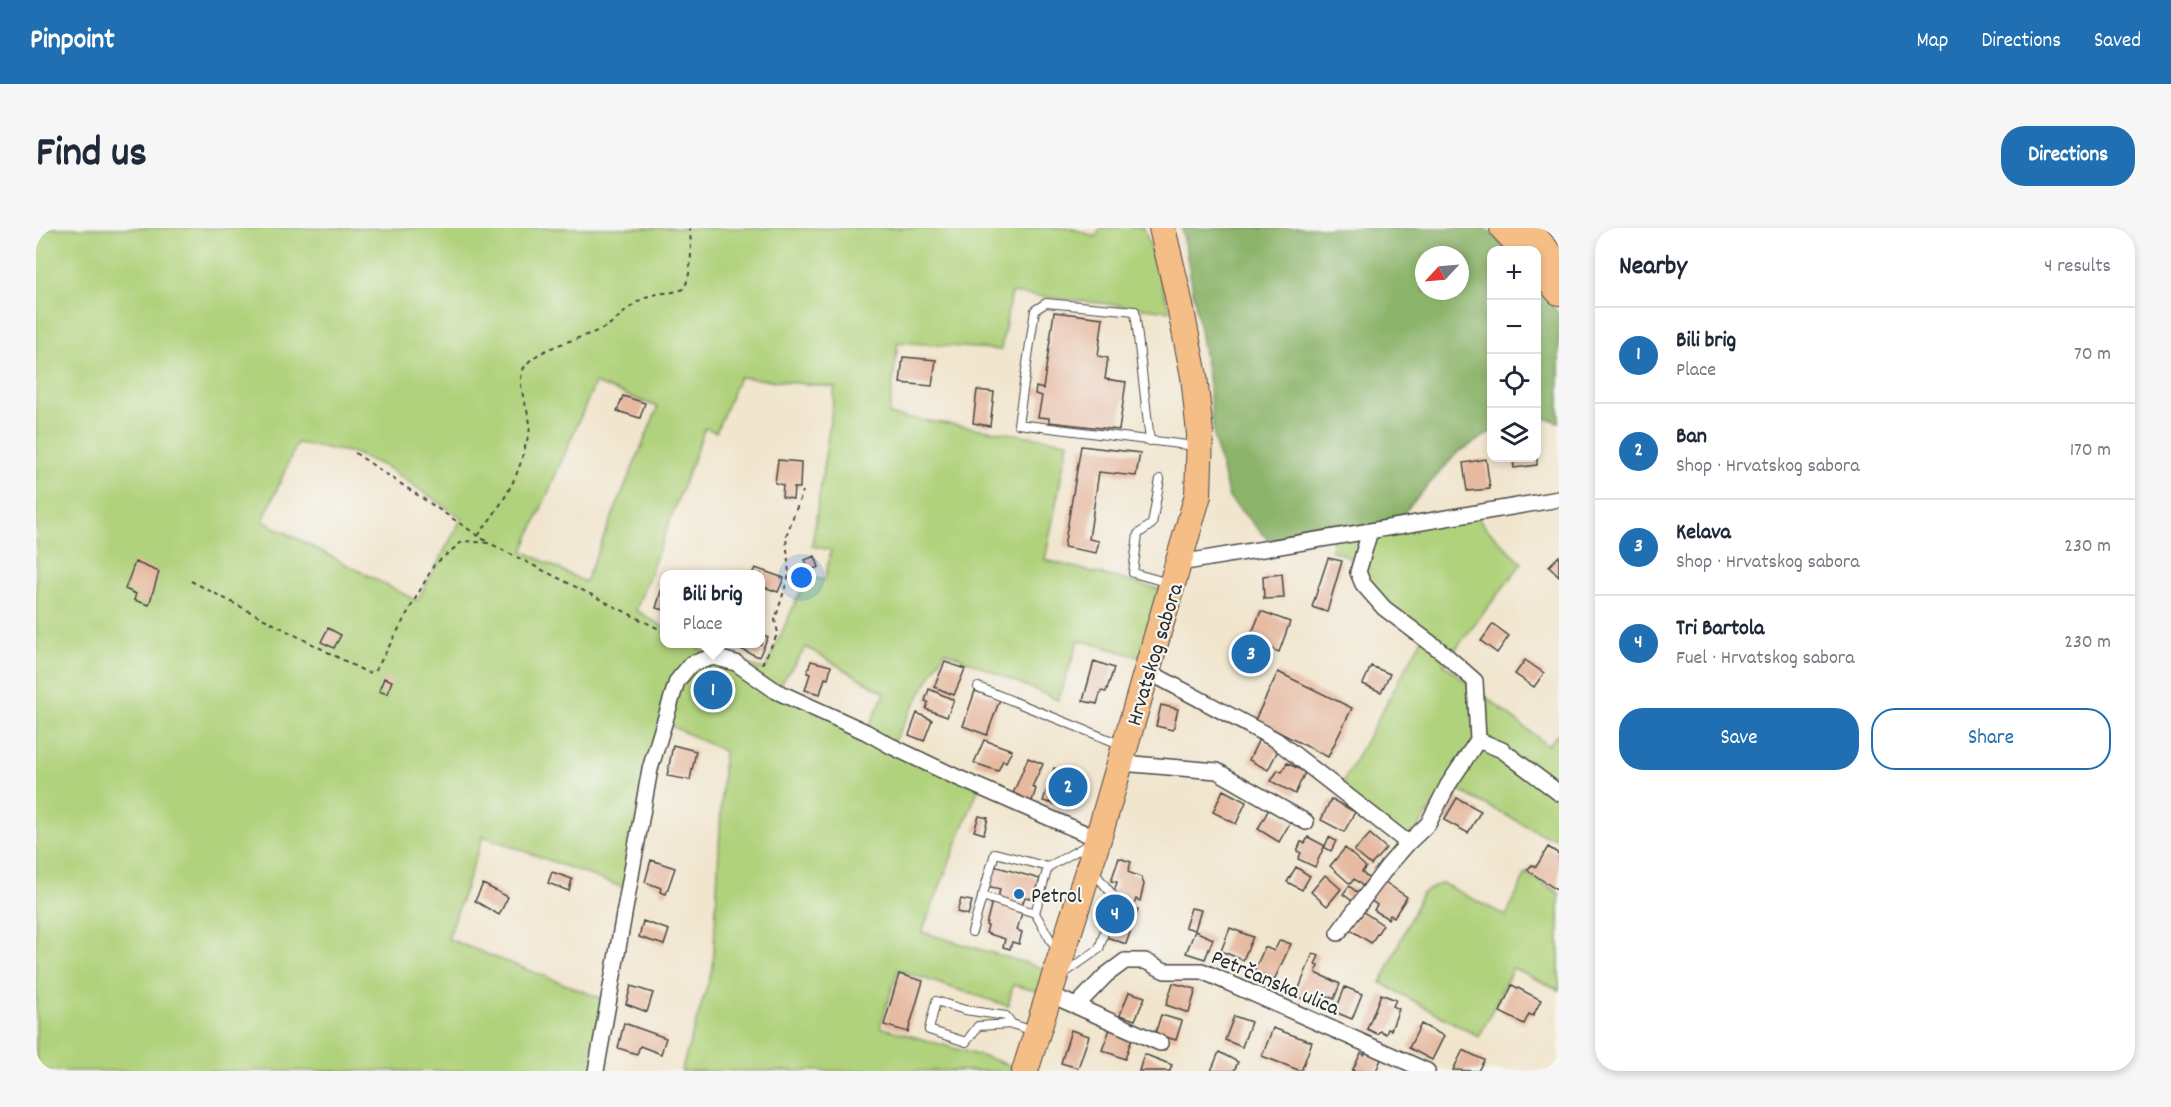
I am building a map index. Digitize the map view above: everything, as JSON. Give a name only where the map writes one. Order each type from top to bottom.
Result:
[{"type":"main road","name":"Hrvatskog sabora","points":[[1024,1071],[1098,839],[1198,495],[1200,447],[1194,376],[1162,228]]},
{"type":"main road","points":[[1503,228],[1520,246]]},
{"type":"main road","points":[[1527,228],[1559,265]]},
{"type":"main road","points":[[1541,271],[1559,292]]},
{"type":"street","points":[[1177,573],[1370,531],[1559,499]]},
{"type":"street","points":[[1338,933],[1387,867],[1428,824],[1448,785],[1478,740],[1475,681],[1441,651],[1384,608],[1363,584],[1358,572],[1370,531]]},
{"type":"street","points":[[596,1071],[650,770],[677,681],[691,664],[713,657],[736,663],[776,691],[866,732],[912,756],[1098,839]]},
{"type":"street","points":[[1147,671],[1276,740],[1408,843]]},
{"type":"street","points":[[1478,740],[1502,750],[1559,793]]},
{"type":"street","points":[[1123,755],[1217,771],[1306,822]]},
{"type":"street","name":"Petrčanska ulica","points":[[1077,1006],[1106,975],[1125,961],[1145,960],[1165,971],[1202,971],[1427,1071]]},
{"type":"street","points":[[1055,978],[1077,1006],[1160,1043]]},
{"type":"lane","points":[[1150,441],[1135,311],[1046,303],[1035,310],[1018,424],[1150,441],[1200,447]]},
{"type":"lane","points":[[1160,479],[1152,524],[1138,534],[1133,573],[1177,573]]},
{"type":"lane","points":[[978,687],[1123,755]]},
{"type":"lane","points":[[972,932],[995,853],[1048,867],[1098,839]]},
{"type":"lane","points":[[1048,867],[1035,913],[1055,978],[1099,949],[1115,898],[1089,866]]},
{"type":"lane","points":[[982,896],[1035,913]]},
{"type":"lane","points":[[1012,1024],[1006,1016],[965,1010],[936,1001],[929,1030],[966,1042],[978,1026],[1012,1024],[1037,1033]]},
{"type":"path","points":[[478,536],[503,503],[520,471],[530,425],[522,380],[524,370],[531,360],[541,353],[607,326],[633,304],[646,297],[674,293],[684,289],[692,263],[690,228]]},
{"type":"path","points":[[354,453],[489,543],[660,629]]},
{"type":"path","points":[[756,677],[778,633],[775,620],[789,575],[786,536],[803,491]]},
{"type":"path","points":[[191,581],[368,673],[376,670],[434,565],[463,542],[489,543]]},
{"type":"green space","points":[[36,228],[1071,228],[1096,237],[1100,228],[1144,228],[1170,311],[1011,293],[1001,350],[898,342],[889,415],[1068,442],[1045,560],[1171,592],[1150,660],[1079,640],[1058,700],[945,651],[891,746],[979,787],[922,932],[1056,972],[1049,994],[1013,985],[1008,1006],[898,970],[880,1027],[995,1060],[1025,1071],[681,1071],[713,967],[724,751],[665,723],[627,889],[483,836],[448,939],[611,1002],[596,1071],[36,1071]],"holes":[[[739,377],[835,387],[812,546],[831,550],[825,580],[807,577],[765,669],[713,657],[698,648],[660,648],[660,625],[636,610],[705,428],[716,432]],[[595,383],[658,407],[585,582],[523,551]],[[297,443],[354,453],[386,467],[462,518],[417,601],[263,521]],[[806,647],[885,693],[866,732],[776,691]]]},
{"type":"green space","points":[[1182,228],[1486,228],[1502,246],[1487,246],[1487,434],[1457,453],[1391,527],[1275,547],[1229,498],[1214,438],[1208,376]]},
{"type":"green space","points":[[1541,292],[1559,314],[1559,422],[1541,417]]},
{"type":"green space","points":[[1475,513],[1485,527],[1522,563],[1444,664],[1547,745],[1559,733],[1559,838],[1546,836],[1448,785],[1408,843],[1339,789],[1423,637],[1377,600],[1347,556],[1331,550],[1333,537]]},
{"type":"green space","points":[[1526,873],[1559,893],[1559,990],[1513,968],[1479,1037],[1381,983],[1422,893],[1442,883],[1506,916]]},
{"type":"building","points":[[1054,312],[1103,318],[1098,356],[1108,358],[1105,379],[1126,382],[1119,430],[1049,422],[1049,418],[1038,417],[1042,396],[1035,394],[1036,387],[1043,389]]},
{"type":"building","points":[[903,357],[936,360],[932,386],[900,383]]},
{"type":"building","points":[[977,390],[994,392],[990,426],[973,423]]},
{"type":"building","points":[[623,396],[645,403],[640,418],[617,411]]},
{"type":"building","points":[[1081,446],[1140,453],[1136,476],[1099,472],[1089,539],[1099,541],[1096,553],[1064,547]]},
{"type":"building","points":[[1486,459],[1490,489],[1467,491],[1463,463]]},
{"type":"building","points":[[778,460],[801,462],[800,488],[794,488],[793,499],[782,497],[783,485],[775,483]]},
{"type":"building","points":[[1513,462],[1537,462],[1537,465],[1514,468]]},
{"type":"building","points":[[815,556],[819,567],[810,570],[805,560]]},
{"type":"building","points":[[1559,556],[1559,576],[1549,566]]},
{"type":"building","points":[[1328,558],[1342,561],[1327,612],[1312,607]]},
{"type":"building","points":[[135,562],[159,572],[149,605],[134,600],[136,594],[125,589]]},
{"type":"building","points":[[765,571],[784,578],[778,592],[765,587]]},
{"type":"building","points":[[1282,574],[1284,598],[1264,599],[1263,576]]},
{"type":"building","points":[[660,595],[660,609],[656,608]]},
{"type":"building","points":[[1261,611],[1290,622],[1279,652],[1249,640]]},
{"type":"building","points":[[1493,624],[1509,636],[1497,653],[1481,641]]},
{"type":"building","points":[[328,628],[341,635],[334,648],[321,642]]},
{"type":"building","points":[[1243,642],[1263,651],[1255,669],[1235,659]]},
{"type":"building","points":[[738,648],[763,648],[759,657]]},
{"type":"building","points":[[1525,660],[1544,673],[1534,687],[1515,674]]},
{"type":"building","points":[[811,661],[831,666],[828,679],[825,678],[820,694],[805,690]]},
{"type":"building","points":[[1094,661],[1114,668],[1106,692],[1101,691],[1097,704],[1083,701]]},
{"type":"building","points":[[945,662],[965,669],[954,695],[934,687]]},
{"type":"building","points":[[1371,666],[1390,674],[1381,692],[1363,684]]},
{"type":"building","points":[[1278,672],[1352,708],[1328,757],[1255,720]]},
{"type":"building","points":[[384,678],[392,681],[387,694],[379,691]]},
{"type":"building","points":[[929,689],[954,700],[947,717],[926,709],[928,702],[925,701]]},
{"type":"building","points":[[975,691],[1000,699],[987,735],[963,726]]},
{"type":"building","points":[[1161,705],[1178,709],[1173,730],[1156,726]]},
{"type":"building","points":[[917,713],[932,720],[924,741],[909,735]]},
{"type":"building","points":[[1259,739],[1279,748],[1268,770],[1249,760]]},
{"type":"building","points":[[984,740],[1012,750],[1006,762],[1003,760],[998,771],[974,763]]},
{"type":"building","points":[[673,745],[696,751],[690,780],[667,776]]},
{"type":"building","points":[[1028,758],[1043,764],[1032,787],[1036,789],[1031,804],[1012,796]]},
{"type":"building","points":[[1287,763],[1305,772],[1295,794],[1271,781],[1278,770],[1282,772]]},
{"type":"building","points":[[1054,768],[1080,775],[1069,808],[1043,801]]},
{"type":"building","points":[[1223,790],[1246,802],[1236,824],[1213,812]]},
{"type":"building","points":[[1457,798],[1481,811],[1468,833],[1444,820]]},
{"type":"building","points":[[1331,799],[1355,812],[1344,832],[1321,820]]},
{"type":"building","points":[[1269,809],[1291,821],[1279,842],[1258,829]]},
{"type":"building","points":[[979,816],[988,818],[984,834],[974,831]]},
{"type":"building","points":[[1370,834],[1386,848],[1371,865],[1354,851]]},
{"type":"building","points":[[1308,837],[1325,846],[1329,837],[1336,841],[1331,851],[1324,847],[1315,867],[1298,859],[1301,853],[1297,851],[1301,842],[1305,843]]},
{"type":"building","points":[[1548,847],[1559,854],[1559,887],[1557,890],[1527,870],[1532,865],[1536,867]]},
{"type":"building","points":[[1345,848],[1366,867],[1362,872],[1371,881],[1365,888],[1354,879],[1350,884],[1330,866]]},
{"type":"building","points":[[1119,858],[1131,862],[1128,872],[1141,877],[1144,884],[1140,901],[1136,899],[1133,909],[1138,910],[1126,944],[1101,935],[1117,882],[1111,881]]},
{"type":"building","points":[[651,860],[675,868],[666,894],[660,892],[661,888],[645,882]]},
{"type":"building","points":[[994,866],[1040,879],[1034,899],[1025,897],[1017,930],[1022,932],[1019,944],[1012,942],[1010,949],[1003,947],[1005,939],[986,933],[993,897],[998,898],[1000,889],[987,886]]},
{"type":"building","points":[[1296,867],[1310,876],[1302,890],[1287,882]]},
{"type":"building","points":[[552,872],[572,879],[569,891],[548,883]]},
{"type":"building","points":[[1325,875],[1341,889],[1327,906],[1311,892]]},
{"type":"building","points":[[1382,880],[1407,897],[1394,917],[1390,915],[1388,919],[1374,910],[1377,905],[1370,900]]},
{"type":"building","points":[[483,884],[508,897],[499,915],[475,901]]},
{"type":"building","points":[[1349,886],[1362,896],[1356,904],[1343,894]]},
{"type":"building","points":[[961,899],[972,901],[968,915],[957,912]]},
{"type":"building","points":[[1191,908],[1201,910],[1195,930],[1185,927]]},
{"type":"building","points":[[1362,911],[1383,925],[1371,943],[1349,929]]},
{"type":"building","points":[[643,921],[669,930],[664,945],[639,937]]},
{"type":"building","points":[[1230,928],[1253,937],[1243,960],[1221,951]]},
{"type":"building","points":[[1195,931],[1213,939],[1205,959],[1186,953]]},
{"type":"building","points":[[1280,940],[1291,944],[1274,980],[1254,971],[1265,947],[1274,951]]},
{"type":"building","points":[[1313,953],[1319,956],[1315,964],[1318,965],[1316,973],[1340,984],[1334,999],[1323,994],[1319,1002],[1309,998],[1308,1001],[1296,996]]},
{"type":"building","points":[[899,974],[923,981],[908,1032],[884,1025]]},
{"type":"building","points":[[1173,983],[1196,989],[1189,1013],[1166,1005]]},
{"type":"building","points":[[1512,985],[1541,1000],[1533,1016],[1529,1014],[1524,1024],[1500,1012]]},
{"type":"building","points":[[631,986],[653,993],[647,1012],[626,1004]]},
{"type":"building","points":[[1345,987],[1362,994],[1352,1019],[1335,1012]]},
{"type":"building","points":[[1129,992],[1145,997],[1135,1020],[1120,1015]]},
{"type":"building","points":[[1381,994],[1396,1000],[1393,1006],[1399,1009],[1391,1030],[1388,1029],[1386,1034],[1380,1031],[1377,1034],[1367,1029]]},
{"type":"building","points":[[1161,1015],[1182,1021],[1176,1040],[1155,1034]]},
{"type":"building","points":[[1234,1016],[1251,1022],[1242,1047],[1225,1040]]},
{"type":"building","points":[[624,1023],[666,1038],[661,1054],[640,1046],[637,1054],[618,1048]]},
{"type":"building","points":[[1421,1024],[1444,1036],[1432,1060],[1409,1048]]},
{"type":"building","points":[[1273,1028],[1312,1042],[1301,1071],[1262,1056]]},
{"type":"building","points":[[1110,1029],[1132,1038],[1125,1059],[1102,1050]]},
{"type":"building","points":[[1071,1030],[1089,1036],[1078,1068],[1061,1063]]},
{"type":"building","points":[[1463,1050],[1484,1060],[1478,1071],[1453,1070]]},
{"type":"building","points":[[1366,1051],[1382,1057],[1376,1071],[1352,1071],[1361,1053],[1364,1055]]},
{"type":"building","points":[[1219,1052],[1238,1062],[1234,1071],[1211,1071]]},
{"type":"building","points":[[1144,1054],[1172,1065],[1170,1071],[1139,1071]]},
{"type":"place","name":"Kelava","points":[[1251,654]]},
{"type":"place","name":"Bili brig","points":[[713,690]]},
{"type":"place","name":"Ban","points":[[1068,787]]},
{"type":"place","name":"Petrol","points":[[1019,894]]},
{"type":"place","name":"Tri Bartola","points":[[1115,914]]}]
